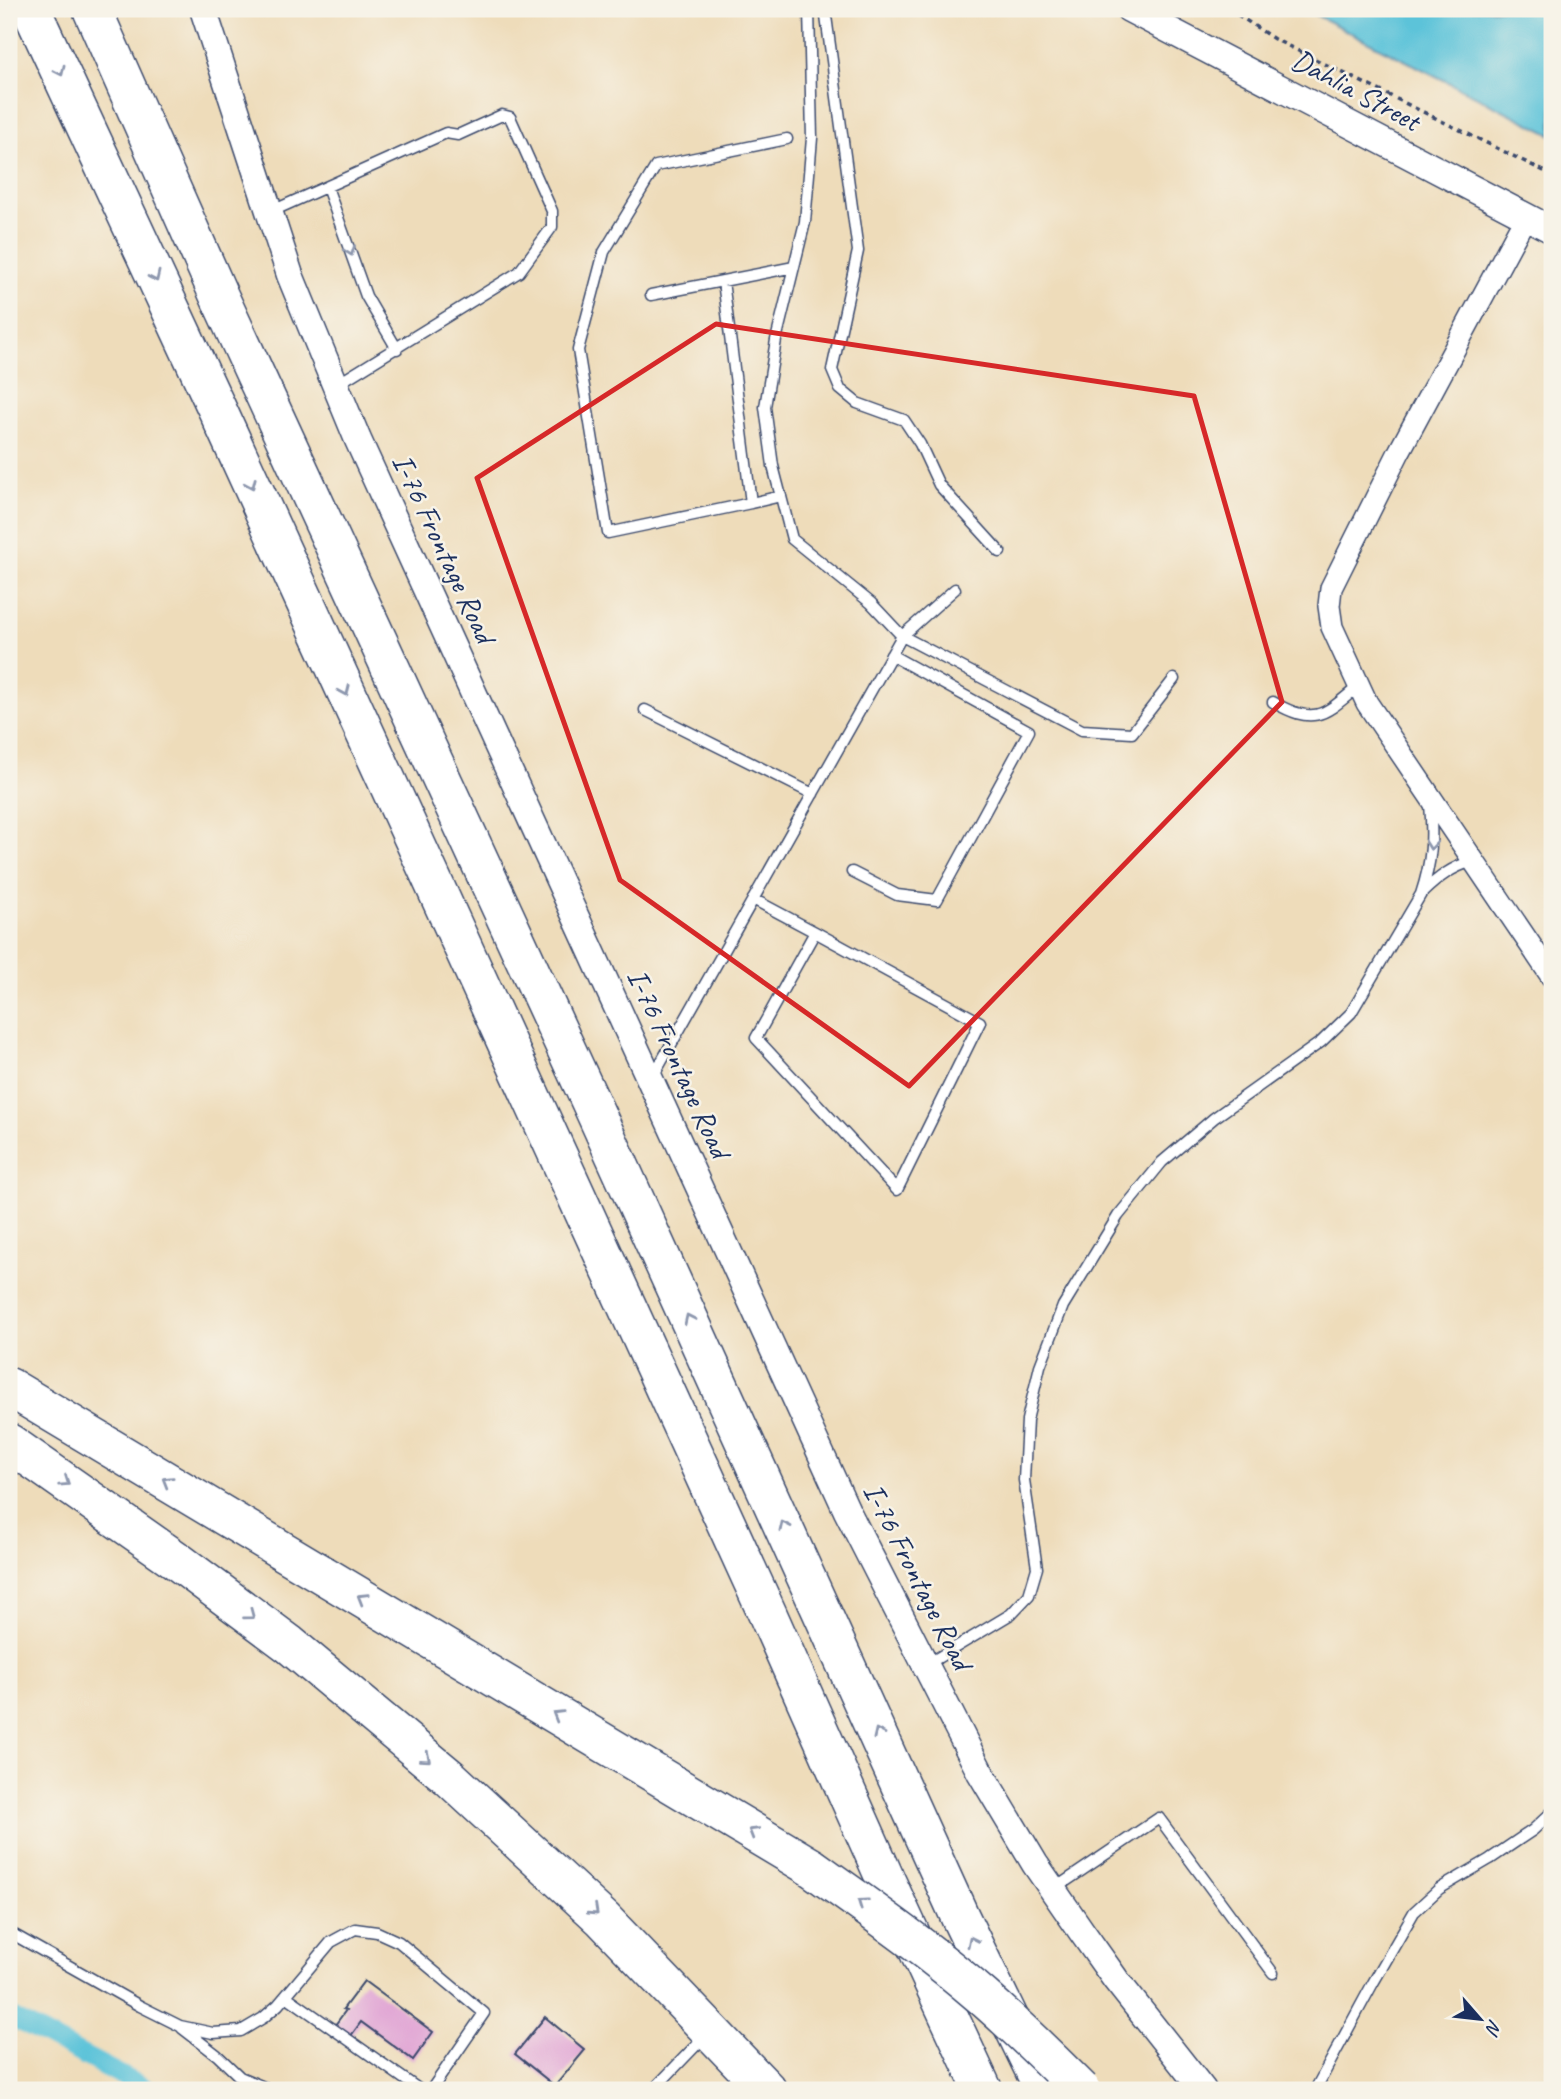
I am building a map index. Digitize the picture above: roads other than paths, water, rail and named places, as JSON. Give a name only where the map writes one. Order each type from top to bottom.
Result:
[{"type":"highway","points":[[31,9],[223,423],[984,2090]]},
{"type":"highway","points":[[92,9],[219,296],[592,1105],[960,1917],[1044,2090]]},
{"type":"highway","points":[[9,1387],[811,1867],[888,1922],[981,1995],[1081,2090]]},
{"type":"highway","points":[[9,1443],[127,1525],[289,1644],[439,1769],[603,1919],[767,2090]]},
{"type":"street","name":"I-76 Frontage Road","points":[[203,9],[290,275],[358,440],[847,1511],[979,1772],[1053,1890],[1116,1980],[1203,2090]]},
{"type":"street","name":"Dahlia Street","points":[[1129,9],[1552,230]]},
{"type":"street","points":[[1526,216],[1399,452],[1331,588],[1329,606],[1332,627],[1367,703],[1552,977]]},
{"type":"lane","points":[[809,9],[811,138],[805,222],[776,340],[765,407],[773,467],[792,539],[871,603],[902,636],[1082,730],[1132,733],[1174,679]]},
{"type":"lane","points":[[825,9],[858,251],[832,370],[840,389],[857,403],[904,420],[920,444],[939,485],[1000,552]]},
{"type":"lane","points":[[270,212],[446,133],[458,135],[502,115],[510,117],[552,211],[552,227],[519,272],[336,386]]},
{"type":"lane","points":[[780,496],[608,533],[578,350],[604,252],[656,166],[787,139]]},
{"type":"lane","points":[[327,187],[366,296],[397,349]]},
{"type":"lane","points":[[651,295],[794,267]]},
{"type":"lane","points":[[723,281],[751,503]]},
{"type":"lane","points":[[651,1081],[902,636],[956,589]]},
{"type":"lane","points":[[852,872],[897,895],[937,900],[1029,731],[891,655]]},
{"type":"lane","points":[[1273,702],[1305,716],[1328,712],[1359,686]]},
{"type":"lane","points":[[645,710],[813,794]]},
{"type":"lane","points":[[926,1665],[1011,1614],[1029,1595],[1037,1568],[1024,1480],[1027,1420],[1040,1366],[1063,1306],[1118,1216],[1162,1162],[1214,1118],[1321,1042],[1351,1013],[1421,894],[1433,838],[1429,795]]},
{"type":"lane","points":[[1421,894],[1443,873],[1473,861]]},
{"type":"lane","points":[[753,899],[815,932],[980,1022],[897,1190],[756,1038],[815,932]]},
{"type":"lane","points":[[1315,2090],[1414,1912],[1439,1889],[1501,1852],[1533,1830],[1552,1812]]},
{"type":"lane","points":[[1053,1890],[1159,1818],[1273,1973]]},
{"type":"lane","points":[[180,2026],[213,2033],[241,2031],[263,2018],[286,1996],[331,1942],[355,1929],[377,1932],[398,1942],[484,2013],[431,2090]]},
{"type":"lane","points":[[9,1932],[180,2026],[218,2055],[240,2077],[271,2090]]},
{"type":"lane","points":[[286,1996],[420,2090]]},
{"type":"lane","points":[[653,2090],[711,2030]]},
{"type":"water","points":[[1304,9],[1552,9],[1552,135]]},
{"type":"waterway","points":[[9,2016],[149,2090]]}]
